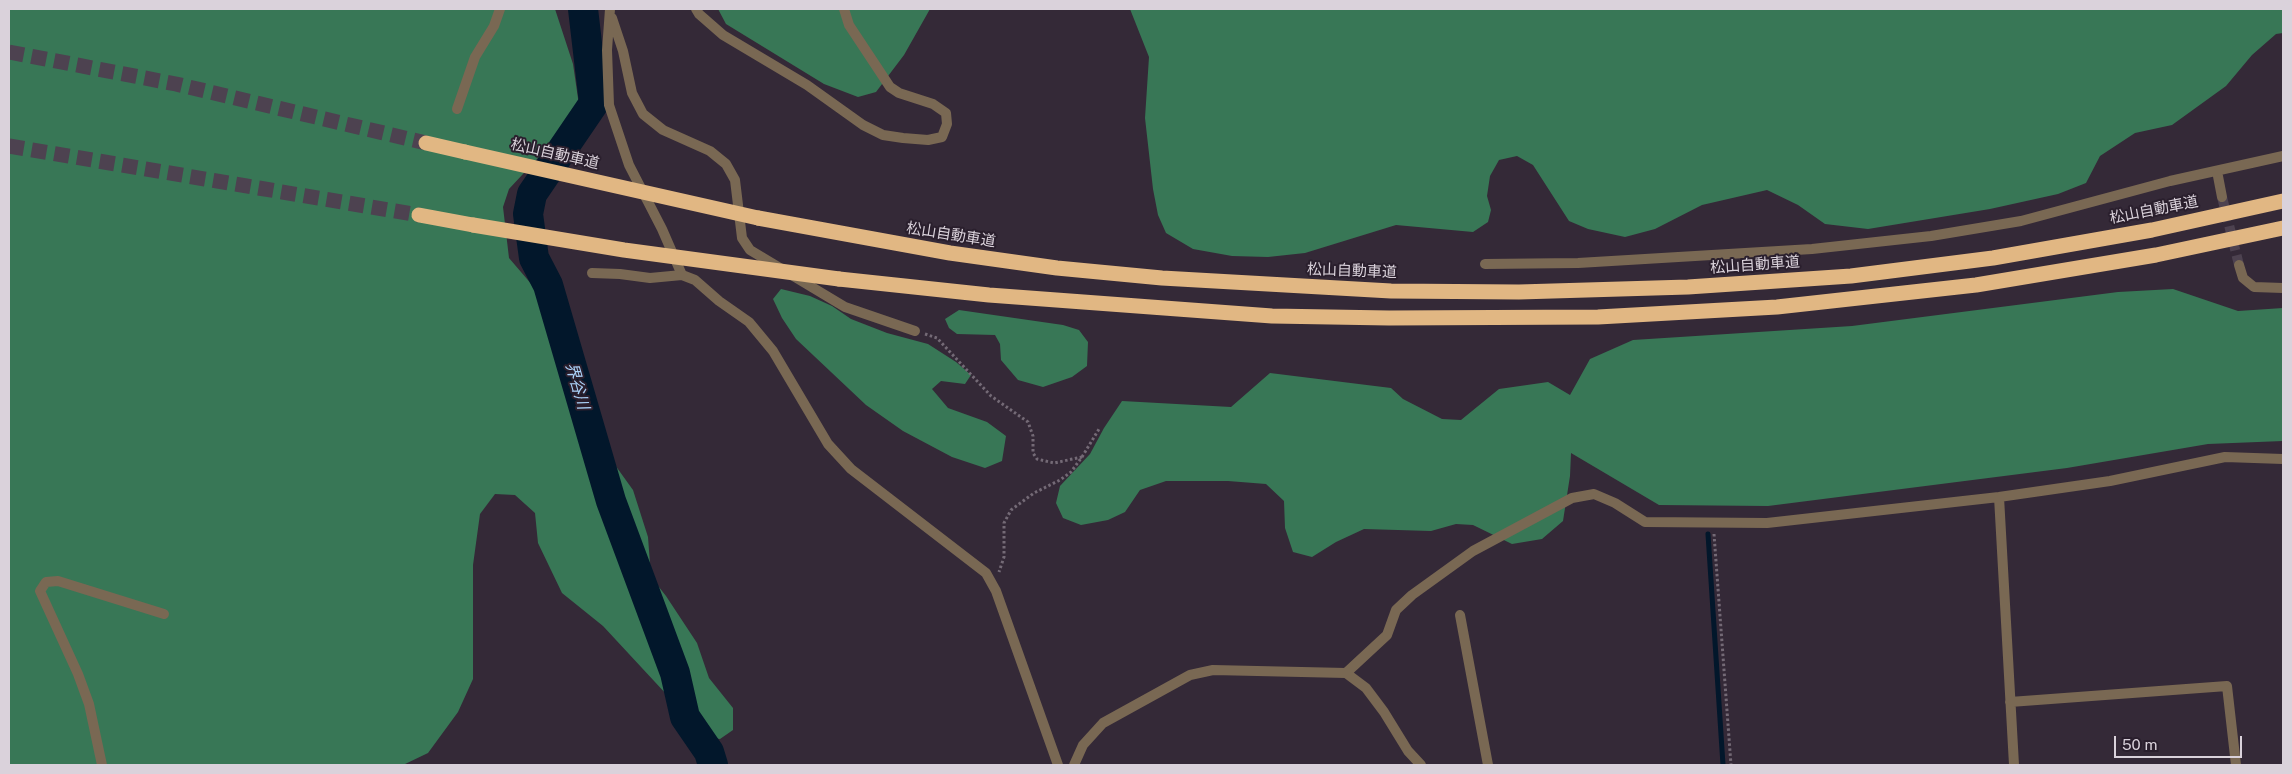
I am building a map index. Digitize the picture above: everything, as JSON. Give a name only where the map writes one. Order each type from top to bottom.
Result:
[{"type":"highway","name":"松山自動車道","points":[[426,143],[758,218],[950,253],[1057,268],[1162,278],[1390,291],[1519,292],[1688,287],[1851,276],[1994,258],[2152,230],[2283,201]]},
{"type":"highway","points":[[419,216],[624,250],[839,279],[989,296],[1272,316],[1389,318],[1598,317],[1777,307],[1976,285],[2156,255],[2283,228]]},
{"type":"street","points":[[457,109],[475,57],[494,26],[500,9]]},
{"type":"street","points":[[696,9],[699,14],[723,35],[807,85],[863,126],[883,135],[902,138],[928,140],[942,137],[947,124],[946,113],[933,104],[899,93],[890,87],[850,25],[844,9]]},
{"type":"street","points":[[610,11],[607,50],[609,105],[629,165],[662,229],[682,275]]},
{"type":"street","points":[[610,11],[623,51],[632,93],[643,114],[663,130],[710,151],[726,164],[735,180],[742,238],[750,250],[845,307],[915,331]]},
{"type":"street","points":[[1485,264],[1578,263],[1803,249],[1931,236],[2021,221],[2283,156]]},
{"type":"street","points":[[2217,171],[2222,197]]},
{"type":"street","points":[[2239,265],[2243,278],[2254,287],[2283,288]]},
{"type":"street","points":[[592,273],[650,278],[682,275],[695,280],[719,301],[749,322],[773,351],[828,444],[851,469],[977,565],[992,580],[1058,765]]},
{"type":"street","points":[[1346,673],[1387,635],[1396,610],[1412,595],[1473,551],[1572,498],[1594,494],[1615,503],[1645,522],[1766,523],[1999,497],[2110,480],[2225,457],[2283,459]]},
{"type":"street","points":[[1999,497],[2014,765]]},
{"type":"street","points":[[102,765],[89,704],[78,674],[40,591],[46,582],[58,581],[164,614]]},
{"type":"street","points":[[1460,615],[1488,765]]},
{"type":"street","points":[[1074,765],[1084,745],[1103,723],[1190,675],[1213,670],[1346,673],[1366,688],[1384,712],[1408,751],[1421,765]]},
{"type":"street","points":[[2010,702],[2227,686],[2236,765]]},
{"type":"path","points":[[915,331],[937,338],[990,396],[1028,422],[1033,436],[1033,453],[1036,458],[1054,463],[1082,457]]},
{"type":"path","points":[[992,580],[1001,570],[1004,557],[1004,523],[1011,510],[1034,493],[1060,480],[1071,472],[1099,429]]},
{"type":"path","points":[[1714,523],[1731,765]]},
{"type":"green space","points":[[9,9],[555,9],[573,64],[579,105],[550,145],[509,189],[503,207],[509,258],[539,293],[584,442],[615,465],[633,490],[648,537],[651,577],[697,643],[709,678],[733,708],[733,730],[720,739],[706,737],[603,626],[562,593],[538,543],[535,513],[515,495],[495,494],[480,514],[473,565],[473,679],[458,712],[428,753],[403,765],[9,765]]},
{"type":"green space","points":[[718,9],[930,9],[904,55],[876,92],[858,97],[824,84],[726,24]]},
{"type":"green space","points":[[1130,9],[2283,9],[2283,33],[2276,34],[2252,55],[2226,86],[2172,125],[2135,133],[2100,156],[2086,183],[2058,194],[1990,209],[1868,229],[1825,224],[1798,205],[1767,190],[1702,205],[1655,229],[1625,237],[1588,229],[1569,221],[1533,165],[1517,156],[1499,160],[1490,176],[1487,196],[1491,210],[1488,222],[1473,232],[1396,225],[1305,253],[1268,257],[1232,256],[1193,249],[1166,233],[1158,215],[1153,189],[1145,118],[1149,57]]},
{"type":"green space","points":[[781,289],[810,296],[832,306],[851,319],[887,333],[928,344],[956,362],[971,375],[965,384],[941,381],[932,389],[948,408],[987,422],[1006,436],[1002,461],[985,468],[952,457],[903,431],[866,405],[796,339],[782,318],[773,299]]},
{"type":"green space","points":[[2173,289],[2238,311],[2283,308],[2283,441],[2208,444],[2067,468],[1768,506],[1659,505],[1571,453],[1570,476],[1563,521],[1542,539],[1512,544],[1473,525],[1456,524],[1431,531],[1364,529],[1336,542],[1312,557],[1293,552],[1285,528],[1284,501],[1266,484],[1228,481],[1166,481],[1140,490],[1125,512],[1108,520],[1081,525],[1063,518],[1056,503],[1060,486],[1090,454],[1122,401],[1231,407],[1270,373],[1391,388],[1403,399],[1442,419],[1461,420],[1499,389],[1548,382],[1570,395],[1590,359],[1633,340],[1852,326],[2118,292]]},
{"type":"green space","points":[[959,310],[1063,325],[1079,330],[1088,342],[1087,366],[1072,377],[1043,387],[1018,380],[1001,360],[1000,344],[995,335],[957,334],[949,328],[945,319]]},
{"type":"waterway","name":"界谷川","points":[[583,9],[594,103],[532,194],[528,214],[534,258],[548,285],[611,501],[675,673],[685,717],[709,752],[713,765]]},
{"type":"waterway","points":[[1708,534],[1723,765]]},
{"type":"tunnel","points":[[9,52],[176,84],[426,143]]},
{"type":"tunnel","points":[[9,146],[419,215]]},
{"type":"tunnel","points":[[2222,197],[2239,265]]}]
